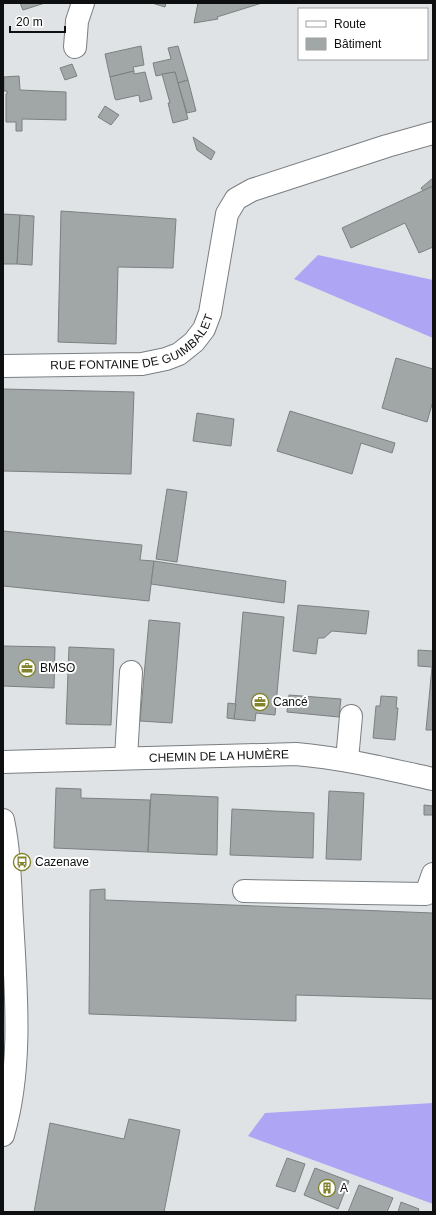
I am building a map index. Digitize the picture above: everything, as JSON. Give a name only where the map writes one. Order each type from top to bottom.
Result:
[{"type":"street","points":[[76,47],[77,21],[83,3]]},
{"type":"street","name":"RUE FONTAINE DE GUIMBALET","points":[[3,366],[142,364],[166,359],[179,354],[194,342],[204,329],[210,313],[227,214],[236,199],[252,190],[387,146],[432,134]]},
{"type":"street","points":[[126,758],[131,672]]},
{"type":"street","points":[[347,760],[351,716]]},
{"type":"street","name":"CHEMIN DE LA HUMÈRE","points":[[3,762],[296,754],[326,756],[433,779]]},
{"type":"street","points":[[3,820],[9,852],[7,886],[15,989],[16,1046],[11,1102],[3,1135]]},
{"type":"street","points":[[244,891],[426,894],[433,874]]},
{"type":"shaded area","points":[[318,255],[433,280],[433,338],[294,279]]},
{"type":"shaded area","points":[[433,1103],[433,1204],[248,1136],[265,1113]]},
{"type":"building","points":[[20,3],[45,3],[23,10]]},
{"type":"building","points":[[152,3],[166,3],[165,7]]},
{"type":"building","points":[[198,3],[262,3],[217,17],[218,19],[194,23]]},
{"type":"building","points":[[141,46],[144,65],[133,67],[134,71],[110,77],[105,54]]},
{"type":"building","points":[[178,46],[188,80],[178,83],[175,72],[156,76],[153,63],[171,59],[168,48]]},
{"type":"building","points":[[72,64],[77,76],[65,80],[60,68]]},
{"type":"building","points":[[134,71],[134,74],[145,72],[152,99],[140,102],[139,95],[116,100],[110,77]]},
{"type":"building","points":[[175,72],[188,119],[173,123],[168,103],[170,103],[162,74]]},
{"type":"building","points":[[19,76],[20,90],[66,92],[66,120],[22,119],[22,131],[16,131],[16,122],[6,122],[7,91],[4,91],[4,77]]},
{"type":"building","points":[[188,80],[196,111],[187,113],[178,83]]},
{"type":"building","points":[[105,106],[119,115],[111,125],[98,117]]},
{"type":"building","points":[[193,137],[215,152],[211,160],[197,150]]},
{"type":"building","points":[[433,178],[433,186],[423,191],[421,188]]},
{"type":"building","points":[[433,186],[433,247],[419,253],[405,223],[351,248],[342,228]]},
{"type":"building","points":[[61,211],[176,219],[173,268],[118,267],[116,344],[58,342]]},
{"type":"building","points":[[3,214],[20,215],[17,264],[3,264]]},
{"type":"building","points":[[20,215],[34,216],[32,265],[17,264]]},
{"type":"building","points":[[396,358],[433,369],[433,401],[427,422],[382,408]]},
{"type":"building","points":[[3,389],[134,392],[131,474],[3,471]]},
{"type":"building","points":[[290,411],[395,443],[392,453],[361,443],[352,474],[277,451]]},
{"type":"building","points":[[197,413],[234,419],[231,446],[193,441]]},
{"type":"building","points":[[167,489],[187,492],[177,562],[156,559]]},
{"type":"building","points":[[3,531],[142,545],[140,560],[154,561],[149,601],[3,586]]},
{"type":"building","points":[[154,561],[286,581],[284,603],[151,584]]},
{"type":"building","points":[[298,605],[369,611],[366,634],[332,631],[324,638],[318,638],[316,654],[293,651]]},
{"type":"building","points":[[243,612],[284,617],[275,715],[256,713],[255,721],[234,719]]},
{"type":"building","points":[[149,620],[180,623],[172,723],[140,721]]},
{"type":"building","points":[[3,646],[55,647],[54,688],[3,686]]},
{"type":"building","points":[[69,647],[114,649],[111,725],[66,724]]},
{"type":"building","points":[[418,650],[433,651],[433,730],[426,730],[432,667],[418,666]]},
{"type":"building","points":[[289,695],[341,699],[339,717],[287,712]]},
{"type":"building","points":[[381,696],[397,697],[396,708],[398,708],[395,740],[373,738],[376,706],[380,706]]},
{"type":"building","points":[[228,703],[236,704],[234,719],[227,718]]},
{"type":"building","points":[[56,788],[81,789],[81,798],[150,800],[148,852],[54,848]]},
{"type":"building","points":[[329,791],[364,793],[361,860],[326,859]]},
{"type":"building","points":[[151,794],[218,797],[217,855],[148,852]]},
{"type":"building","points":[[424,805],[433,806],[433,815],[424,815]]},
{"type":"building","points":[[232,809],[314,813],[313,858],[230,855]]},
{"type":"building","points":[[105,889],[105,900],[433,913],[433,999],[296,995],[296,1021],[89,1014],[90,890]]},
{"type":"building","points":[[129,1119],[180,1130],[164,1212],[34,1212],[50,1123],[124,1139]]},
{"type":"building","points":[[287,1158],[305,1164],[295,1192],[276,1186]]},
{"type":"building","name":"A","points":[[315,1168],[349,1181],[338,1209],[304,1195]]},
{"type":"building","name":"A","points":[[359,1185],[393,1198],[387,1212],[348,1212]]},
{"type":"building","points":[[401,1202],[419,1209],[418,1212],[398,1212]]},
{"type":"place","name":"BMSO","points":[[27,668]]},
{"type":"place","name":"Cancé","points":[[260,702]]},
{"type":"place","name":"Cazenave","points":[[22,862]]},
{"type":"place","name":"A","points":[[327,1188]]}]
